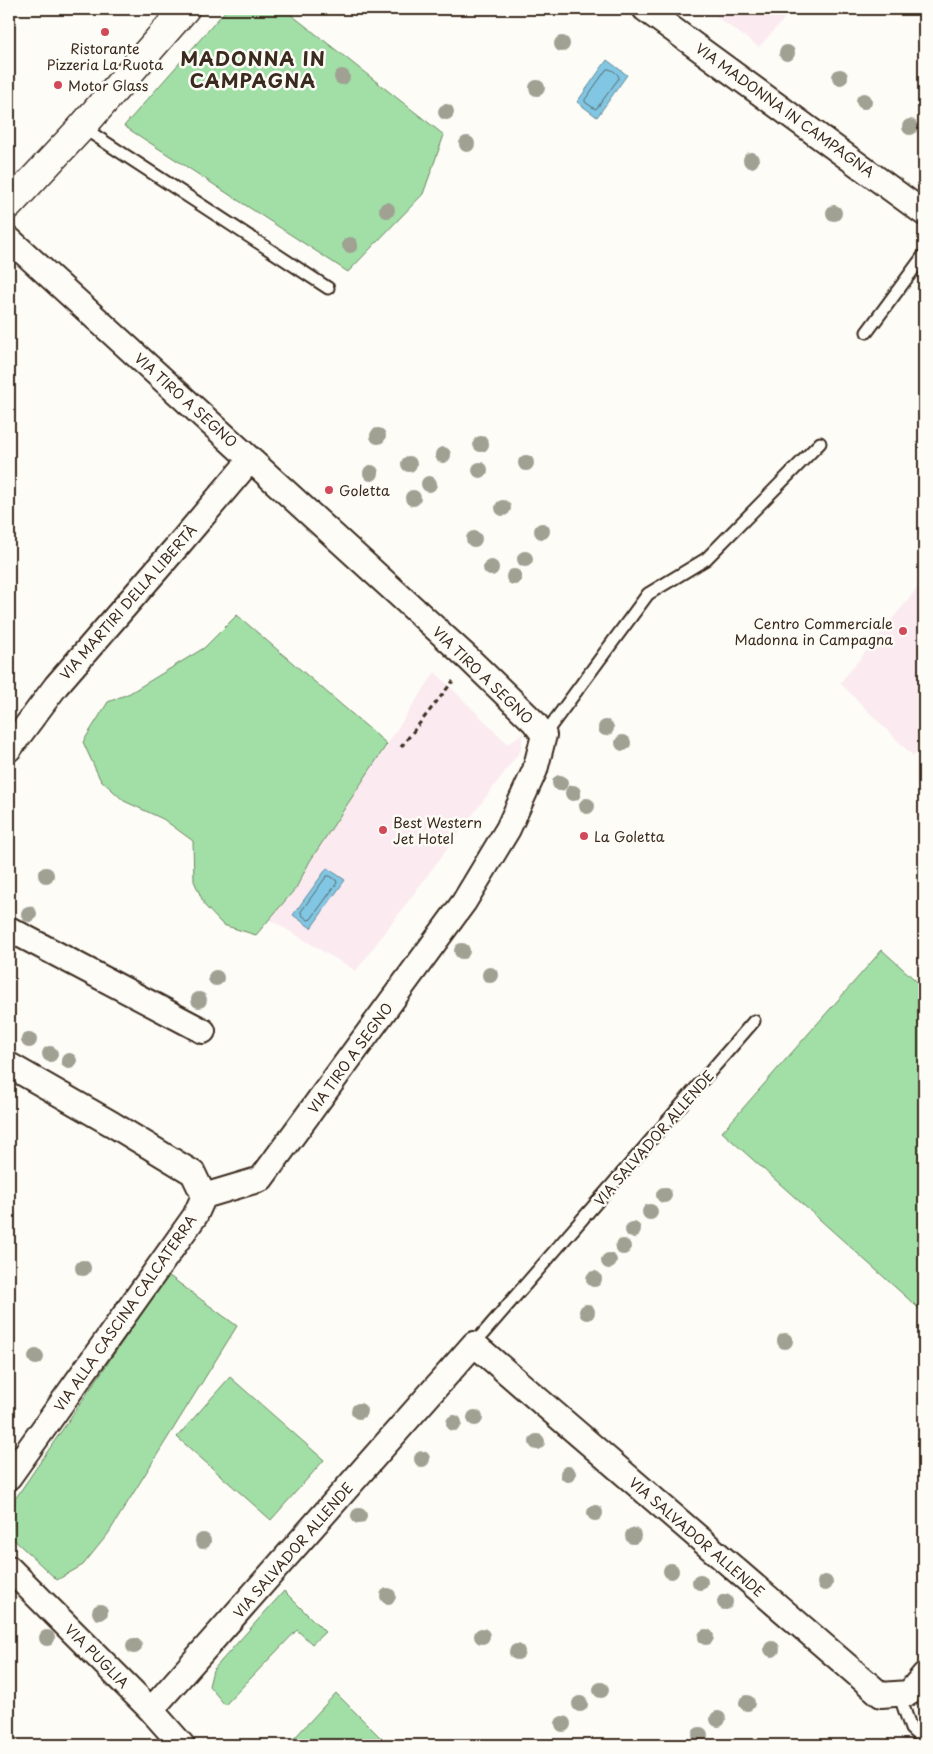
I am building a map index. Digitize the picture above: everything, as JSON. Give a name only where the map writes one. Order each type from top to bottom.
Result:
[{"type":"main road","points":[[9,205],[82,127],[185,9]]},
{"type":"street","name":"VIA MADONNA IN CAMPAGNA","points":[[645,9],[921,204]]},
{"type":"street","name":"VIA TIRO A SEGNO","points":[[9,239],[469,659],[534,722],[544,735],[535,770],[508,829],[464,902],[261,1179],[204,1196]]},
{"type":"street","name":"VIA MARTIRI DELLA LIBERTÀ","points":[[9,749],[56,686],[251,459]]},
{"type":"street","points":[[9,928],[203,1031]]},
{"type":"street","points":[[9,1065],[193,1173],[204,1196]]},
{"type":"street","name":"VIA ALLA CASCINA CALCATERRA","points":[[9,1477],[195,1216],[204,1196]]},
{"type":"street","name":"VIA SALVADOR ALLENDE","points":[[151,1710],[474,1344],[881,1695],[899,1694]]},
{"type":"street","name":"VIA PUGLIA","points":[[9,1568],[151,1710],[182,1745]]},
{"type":"street","points":[[899,1694],[909,1693],[924,1675]]},
{"type":"lane","points":[[82,127],[328,288]]},
{"type":"lane","points":[[866,332],[924,255]]},
{"type":"lane","points":[[544,735],[648,594],[706,558],[820,443]]},
{"type":"lane","name":"VIA SALVADOR ALLENDE","points":[[474,1344],[754,1021]]},
{"type":"lane","points":[[899,1694],[911,1729],[924,1741]]},
{"type":"path","points":[[401,747],[469,659]]},
{"type":"shaded area","points":[[705,9],[793,9],[759,47]]},
{"type":"shaded area","name":"Centro Commerciale Madonna in Campagna","points":[[924,580],[924,744],[913,756],[840,683]]},
{"type":"shaded area","points":[[435,672],[508,744],[523,733],[521,750],[356,971],[269,919],[296,888],[310,861]]},
{"type":"green space","points":[[227,9],[284,9],[444,135],[423,194],[348,272],[124,126]]},
{"type":"green space","points":[[237,615],[387,744],[310,861],[296,888],[256,935],[223,925],[205,906],[194,881],[193,841],[163,819],[124,801],[100,779],[83,742],[108,702],[130,693],[204,648]]},
{"type":"green space","points":[[882,950],[924,988],[924,1313],[722,1132]]},
{"type":"green space","points":[[168,1275],[237,1326],[108,1534],[83,1565],[57,1580],[11,1537],[15,1499]]},
{"type":"green space","points":[[230,1377],[324,1460],[271,1520],[177,1437]]},
{"type":"green space","points":[[284,1591],[325,1632],[312,1644],[297,1630],[225,1705],[209,1686],[213,1670]]},
{"type":"green space","points":[[336,1693],[388,1745],[288,1745]]},
{"type":"water","points":[[607,60],[627,75],[597,117],[577,102]]},
{"type":"water","points":[[327,868],[345,880],[311,928],[293,915]]},
{"type":"place","name":"Ristorante Pizzeria La Ruota","points":[[105,32]]},
{"type":"place","name":"Motor Glass","points":[[58,85]]},
{"type":"place","name":"Goletta","points":[[329,490]]},
{"type":"place","name":"Centro Commerciale Madonna in Campagna","points":[[903,631]]},
{"type":"place","name":"Best Western Jet Hotel","points":[[383,830]]},
{"type":"place","name":"La Goletta","points":[[584,836]]},
{"type":"district","name":"MADONNA IN CAMPAGNA","points":[[253,69]]}]
